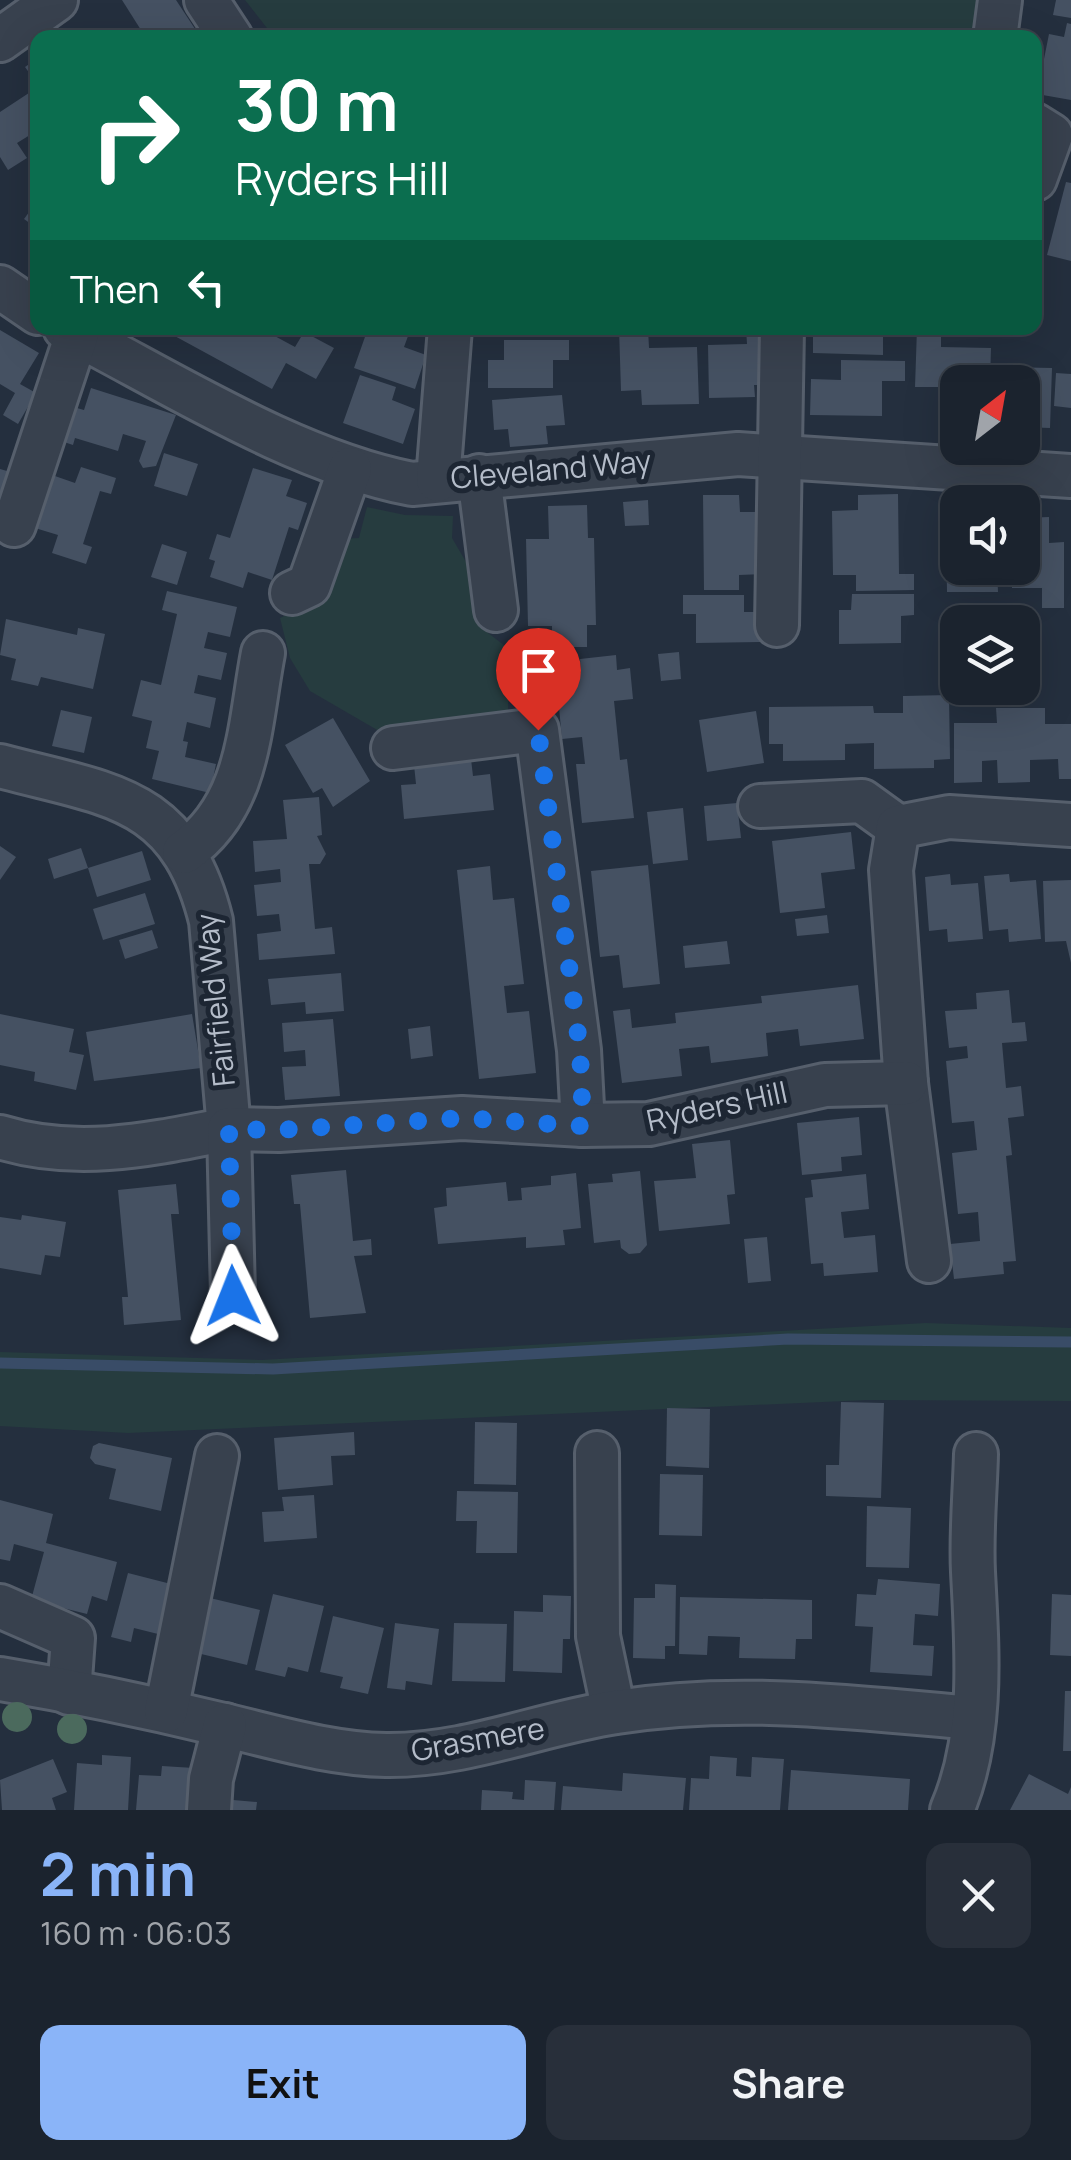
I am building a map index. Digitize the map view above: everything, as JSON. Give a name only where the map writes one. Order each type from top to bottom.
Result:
[{"type":"street","points":[[0,40],[56,0]]},
{"type":"street","points":[[206,0],[226,30]]},
{"type":"street","points":[[996,30],[1000,0]]},
{"type":"street","points":[[1042,161],[1052,133]]},
{"type":"street","points":[[0,287],[30,308]]},
{"type":"street","points":[[14,524],[70,335]]},
{"type":"street","name":"Cleveland Way","points":[[81,335],[350,469],[412,484],[784,454],[1071,476]]},
{"type":"street","points":[[450,335],[458,478],[496,610]]},
{"type":"street","points":[[777,625],[784,454],[782,335]]},
{"type":"street","points":[[292,593],[309,585],[350,469]]},
{"type":"street","points":[[184,852],[205,838],[232,800],[264,653]]},
{"type":"street","points":[[393,748],[538,730],[580,1050],[583,1126]]},
{"type":"street","name":"Fairfield Way","points":[[0,766],[118,796],[156,821],[184,852],[203,889],[211,921],[229,1129],[112,1150],[66,1152],[0,1137]]},
{"type":"street","points":[[760,806],[862,802],[898,827],[949,817],[1071,825]]},
{"type":"street","points":[[898,827],[891,870],[906,1083],[912,1156],[929,1260]]},
{"type":"street","name":"Ryders Hill","points":[[229,1129],[279,1130],[462,1118],[583,1126],[649,1124],[825,1085],[906,1083]]},
{"type":"street","points":[[229,1129],[233,1296]]},
{"type":"street","points":[[597,1453],[598,1636],[614,1712]]},
{"type":"street","points":[[958,1794],[979,1651],[973,1574],[976,1454]]},
{"type":"street","points":[[166,1711],[216,1456]]},
{"type":"street","points":[[0,1606],[73,1638],[68,1693]]},
{"type":"street","name":"Grasmere","points":[[0,1679],[166,1711],[330,1751],[386,1755],[490,1744],[614,1712],[700,1702],[773,1700],[972,1718]]},
{"type":"street","points":[[209,1810],[210,1779],[225,1725]]},
{"type":"green space","points":[[245,0],[983,0],[974,30],[269,30]]},
{"type":"green space","points":[[367,507],[405,515],[453,516],[452,538],[483,591],[488,633],[509,649],[508,715],[379,731],[310,691],[290,658],[280,618],[320,600],[339,539],[359,538]]},
{"type":"green space","points":[[926,1323],[1071,1328],[1071,1401],[867,1400],[128,1433],[0,1426],[0,1352],[261,1360]]},
{"type":"building","points":[[122,0],[176,0],[196,30],[141,30]]},
{"type":"building","points":[[1056,0],[1071,0],[1071,18],[1053,15]]},
{"type":"building","points":[[1067,23],[1071,24],[1071,100],[1042,95],[1049,34],[1064,37]]},
{"type":"building","points":[[30,92],[30,135],[17,143],[27,158],[8,170],[0,157],[0,112]]},
{"type":"building","points":[[1066,182],[1071,183],[1071,261],[1047,255]]},
{"type":"building","points":[[0,330],[39,353],[20,384],[36,393],[18,424],[3,415],[15,393],[0,384]]},
{"type":"building","points":[[173,335],[273,335],[295,347],[302,335],[310,335],[334,348],[316,379],[286,363],[272,389]]},
{"type":"building","points":[[366,335],[408,335],[404,347],[426,355],[415,389],[354,368]]},
{"type":"building","points":[[619,335],[648,335],[649,348],[697,347],[699,404],[642,405],[641,390],[621,391]]},
{"type":"building","points":[[746,335],[769,335],[770,385],[754,385],[755,397],[709,398],[708,345],[747,344]]},
{"type":"building","points":[[813,335],[883,335],[883,355],[813,353]]},
{"type":"building","points":[[917,335],[941,335],[941,347],[991,348],[990,365],[940,365],[940,387],[915,387]]},
{"type":"building","points":[[504,340],[569,340],[569,360],[553,360],[553,388],[488,388],[488,360],[504,360]]},
{"type":"building","points":[[841,360],[905,361],[905,381],[882,381],[882,416],[810,415],[811,379],[841,380]]},
{"type":"building","points":[[1040,368],[1052,368],[1050,428],[1040,428]]},
{"type":"building","points":[[1056,373],[1071,374],[1071,408],[1054,406]]},
{"type":"building","points":[[360,375],[396,387],[392,400],[415,409],[403,444],[343,423]]},
{"type":"building","points":[[91,388],[176,415],[156,466],[143,468],[139,461],[146,441],[123,434],[118,451],[75,438],[73,445],[55,439],[66,405],[84,410]]},
{"type":"building","points":[[562,395],[565,425],[546,426],[548,444],[510,447],[508,429],[494,430],[492,400]]},
{"type":"building","points":[[164,453],[198,464],[187,496],[154,486]]},
{"type":"building","points":[[81,467],[116,478],[111,494],[100,491],[83,544],[92,547],[86,564],[52,553],[58,535],[35,528],[52,475],[75,483]]},
{"type":"building","points":[[253,468],[292,480],[286,496],[307,503],[298,530],[289,527],[272,580],[248,572],[243,588],[210,577],[215,561],[209,559],[217,534],[230,538]]},
{"type":"building","points":[[0,469],[14,473],[0,515]]},
{"type":"building","points":[[898,494],[899,574],[914,574],[914,590],[856,591],[856,575],[833,575],[832,511],[858,510],[858,495]]},
{"type":"building","points":[[703,495],[739,495],[740,512],[765,512],[766,574],[739,575],[739,590],[704,590]]},
{"type":"building","points":[[648,500],[649,525],[625,526],[623,502]]},
{"type":"building","points":[[587,505],[588,538],[594,538],[596,625],[587,625],[587,647],[552,647],[552,626],[528,626],[526,539],[549,539],[548,506]]},
{"type":"building","points":[[1040,517],[1049,517],[1049,543],[1064,542],[1064,608],[1042,608],[1042,588],[1012,588],[1040,585]]},
{"type":"building","points":[[162,544],[187,552],[177,585],[151,577]]},
{"type":"building","points":[[947,585],[998,585],[998,592],[947,592]]},
{"type":"building","points":[[167,591],[237,607],[230,637],[208,632],[204,648],[227,653],[221,680],[198,675],[194,693],[216,698],[210,728],[187,722],[183,741],[188,742],[185,757],[216,764],[210,793],[152,779],[159,751],[146,748],[152,721],[132,716],[141,680],[161,685],[177,614],[162,610]]},
{"type":"building","points":[[852,594],[914,594],[914,615],[901,616],[901,643],[839,644],[839,610],[851,610]]},
{"type":"building","points":[[683,595],[744,595],[744,612],[760,612],[760,642],[696,643],[696,614],[683,614]]},
{"type":"building","points":[[6,619],[77,635],[78,628],[105,634],[93,689],[41,677],[38,686],[11,680],[16,659],[0,655]]},
{"type":"building","points":[[679,652],[681,679],[661,681],[658,654]]},
{"type":"building","points":[[616,655],[617,670],[630,668],[633,699],[614,701],[620,760],[627,759],[634,818],[582,823],[576,764],[585,764],[582,737],[562,739],[556,676],[581,673],[580,659]]},
{"type":"building","points":[[940,695],[940,705],[949,705],[950,759],[934,760],[934,768],[874,769],[874,743],[845,744],[845,760],[783,761],[783,744],[769,744],[769,707],[873,706],[874,713],[903,713],[903,696]]},
{"type":"building","points":[[996,708],[1045,708],[1045,724],[1071,724],[1071,779],[1059,779],[1058,759],[1030,760],[1030,782],[998,783],[997,760],[982,761],[982,782],[954,783],[954,723],[997,723]]},
{"type":"building","points":[[61,710],[92,717],[84,753],[52,746]]},
{"type":"building","points":[[756,711],[764,763],[707,772],[699,720]]},
{"type":"building","points":[[333,718],[370,781],[333,807],[322,788],[313,793],[285,745]]},
{"type":"building","points":[[471,759],[473,776],[490,774],[494,810],[404,819],[401,785],[416,784],[414,765]]},
{"type":"building","points":[[319,797],[322,835],[317,836],[326,854],[320,864],[309,864],[315,929],[332,927],[335,954],[259,960],[257,934],[281,931],[279,914],[257,916],[254,885],[281,882],[280,869],[255,872],[253,841],[287,839],[283,800]]},
{"type":"building","points":[[737,803],[741,838],[707,841],[704,806]]},
{"type":"building","points":[[683,808],[688,860],[653,864],[647,812]]},
{"type":"building","points":[[851,832],[855,869],[821,873],[825,908],[780,913],[772,841]]},
{"type":"building","points":[[0,846],[16,857],[0,880]]},
{"type":"building","points":[[81,848],[88,868],[54,879],[48,859]]},
{"type":"building","points":[[142,851],[151,880],[97,897],[88,868]]},
{"type":"building","points":[[648,865],[660,984],[623,988],[619,955],[600,957],[591,871]]},
{"type":"building","points":[[490,866],[493,900],[514,898],[524,984],[504,986],[507,1013],[529,1011],[536,1073],[479,1079],[457,870]]},
{"type":"building","points":[[950,874],[951,885],[978,883],[983,939],[948,942],[947,929],[929,931],[925,877]]},
{"type":"building","points":[[1009,874],[1010,882],[1036,880],[1041,939],[1009,942],[1008,929],[989,931],[984,876]]},
{"type":"building","points":[[1071,880],[1071,963],[1066,941],[1045,942],[1043,881]]},
{"type":"building","points":[[145,893],[155,924],[103,940],[93,909]]},
{"type":"building","points":[[827,915],[829,933],[797,936],[795,919]]},
{"type":"building","points":[[152,930],[158,948],[125,959],[119,940]]},
{"type":"building","points":[[727,941],[730,964],[685,968],[683,946]]},
{"type":"building","points":[[341,973],[344,1011],[306,1014],[305,1002],[271,1005],[268,979]]},
{"type":"building","points":[[858,985],[864,1039],[800,1046],[798,1029],[766,1033],[768,1056],[711,1063],[709,1046],[679,1049],[682,1076],[622,1083],[613,1011],[630,1009],[632,1028],[676,1023],[675,1013],[762,1003],[761,996]]},
{"type":"building","points":[[1009,990],[1012,1023],[1025,1022],[1027,1041],[1002,1043],[1006,1088],[1021,1086],[1024,1116],[1008,1118],[1012,1155],[1006,1156],[1016,1261],[1003,1262],[1004,1274],[954,1279],[950,1244],[980,1241],[978,1212],[958,1214],[952,1153],[977,1150],[974,1121],[952,1123],[946,1061],[968,1058],[967,1046],[949,1048],[945,1011],[977,1009],[976,993]]},
{"type":"building","points":[[0,1014],[74,1029],[69,1052],[84,1055],[76,1090],[34,1081],[35,1072],[0,1065]]},
{"type":"building","points":[[192,1014],[201,1068],[94,1081],[86,1032]]},
{"type":"building","points":[[333,1019],[340,1096],[285,1100],[282,1067],[306,1066],[305,1050],[284,1052],[282,1023]]},
{"type":"building","points":[[430,1026],[433,1056],[411,1059],[408,1029]]},
{"type":"building","points":[[859,1117],[862,1155],[841,1157],[842,1171],[802,1175],[797,1123]]},
{"type":"building","points":[[730,1140],[735,1194],[727,1195],[730,1224],[659,1231],[654,1181],[696,1178],[692,1144]]},
{"type":"building","points":[[346,1170],[353,1241],[371,1239],[372,1255],[354,1256],[366,1313],[310,1318],[300,1204],[294,1204],[291,1175]]},
{"type":"building","points":[[640,1171],[647,1245],[640,1253],[629,1254],[621,1248],[620,1240],[594,1243],[588,1184],[613,1182],[612,1174]]},
{"type":"building","points":[[576,1173],[581,1228],[563,1230],[565,1245],[526,1248],[526,1237],[438,1244],[434,1208],[447,1206],[446,1188],[506,1182],[508,1201],[522,1200],[521,1188],[551,1185],[551,1176]]},
{"type":"building","points":[[866,1174],[869,1209],[841,1212],[844,1238],[875,1235],[878,1272],[824,1276],[823,1263],[811,1264],[805,1198],[813,1197],[811,1180]]},
{"type":"building","points":[[176,1184],[179,1214],[171,1214],[181,1320],[124,1325],[122,1297],[128,1297],[118,1190]]},
{"type":"building","points":[[22,1215],[66,1222],[60,1257],[45,1255],[41,1275],[0,1268],[0,1217],[21,1220]]},
{"type":"building","points":[[767,1237],[771,1281],[748,1283],[744,1239]]},
{"type":"building","points":[[841,1402],[884,1403],[881,1498],[826,1496],[826,1465],[839,1465]]},
{"type":"building","points":[[667,1408],[710,1409],[709,1468],[666,1466]]},
{"type":"building","points":[[475,1422],[517,1423],[516,1485],[474,1484]]},
{"type":"building","points":[[354,1432],[355,1455],[331,1456],[333,1485],[278,1490],[274,1438]]},
{"type":"building","points":[[99,1443],[172,1458],[161,1511],[109,1499],[116,1469],[95,1464],[90,1458],[93,1446]]},
{"type":"building","points":[[660,1474],[703,1475],[702,1536],[659,1535]]},
{"type":"building","points":[[457,1491],[518,1492],[517,1553],[476,1553],[477,1521],[456,1521]]},
{"type":"building","points":[[314,1495],[317,1538],[264,1542],[262,1512],[284,1511],[282,1497]]},
{"type":"building","points":[[0,1500],[53,1514],[46,1543],[117,1562],[107,1601],[92,1596],[87,1614],[31,1600],[44,1552],[14,1544],[10,1561],[0,1559]]},
{"type":"building","points":[[867,1506],[911,1508],[909,1568],[866,1567]]},
{"type":"building","points":[[128,1573],[171,1584],[158,1634],[134,1628],[131,1642],[111,1637]]},
{"type":"building","points":[[878,1579],[940,1584],[938,1616],[915,1614],[913,1645],[934,1646],[932,1676],[870,1672],[873,1627],[855,1626],[857,1594],[876,1595]]},
{"type":"building","points":[[655,1584],[676,1585],[675,1646],[665,1646],[665,1659],[633,1658],[634,1598],[655,1598]]},
{"type":"building","points":[[273,1594],[324,1606],[308,1672],[288,1667],[285,1677],[255,1670]]},
{"type":"building","points":[[1052,1594],[1071,1595],[1071,1656],[1050,1655]]},
{"type":"building","points":[[543,1595],[571,1596],[570,1639],[563,1639],[562,1673],[513,1671],[514,1611],[543,1612]]},
{"type":"building","points":[[680,1597],[812,1600],[812,1639],[796,1639],[795,1659],[739,1658],[740,1637],[708,1636],[707,1655],[679,1654]]},
{"type":"building","points":[[210,1598],[260,1610],[247,1665],[197,1653]]},
{"type":"building","points":[[333,1616],[384,1628],[368,1694],[340,1688],[343,1677],[320,1672]]},
{"type":"building","points":[[395,1623],[439,1629],[432,1685],[406,1681],[405,1690],[387,1688]]},
{"type":"building","points":[[454,1623],[507,1624],[505,1682],[452,1681]]},
{"type":"building","points":[[1065,1691],[1071,1691],[1071,1751],[1063,1751]]},
{"type":"building","points":[[102,1755],[131,1757],[128,1810],[74,1810],[77,1763],[102,1765]]},
{"type":"building","points":[[710,1756],[737,1758],[736,1776],[751,1777],[752,1757],[784,1759],[780,1810],[689,1810],[691,1778],[709,1779]]},
{"type":"building","points":[[53,1759],[67,1792],[52,1798],[56,1810],[2,1810],[0,1780]]},
{"type":"building","points":[[162,1766],[194,1768],[191,1810],[136,1810],[139,1775],[161,1776]]},
{"type":"building","points":[[791,1770],[910,1779],[908,1810],[788,1810]]},
{"type":"building","points":[[623,1773],[686,1778],[683,1810],[561,1810],[563,1786],[622,1791]]},
{"type":"building","points":[[1029,1774],[1068,1794],[1071,1787],[1071,1810],[1010,1810]]},
{"type":"building","points":[[525,1780],[556,1782],[554,1810],[481,1810],[482,1790],[513,1792],[512,1799],[524,1800]]},
{"type":"building","points":[[233,1800],[257,1802],[256,1810],[232,1810]]},
{"type":"waterway","points":[[0,1363],[273,1369],[788,1339],[1071,1342]]},
{"type":"route","points":[[233,1296],[229,1129],[279,1130],[462,1118],[583,1126],[580,1050],[538,730]]}]
